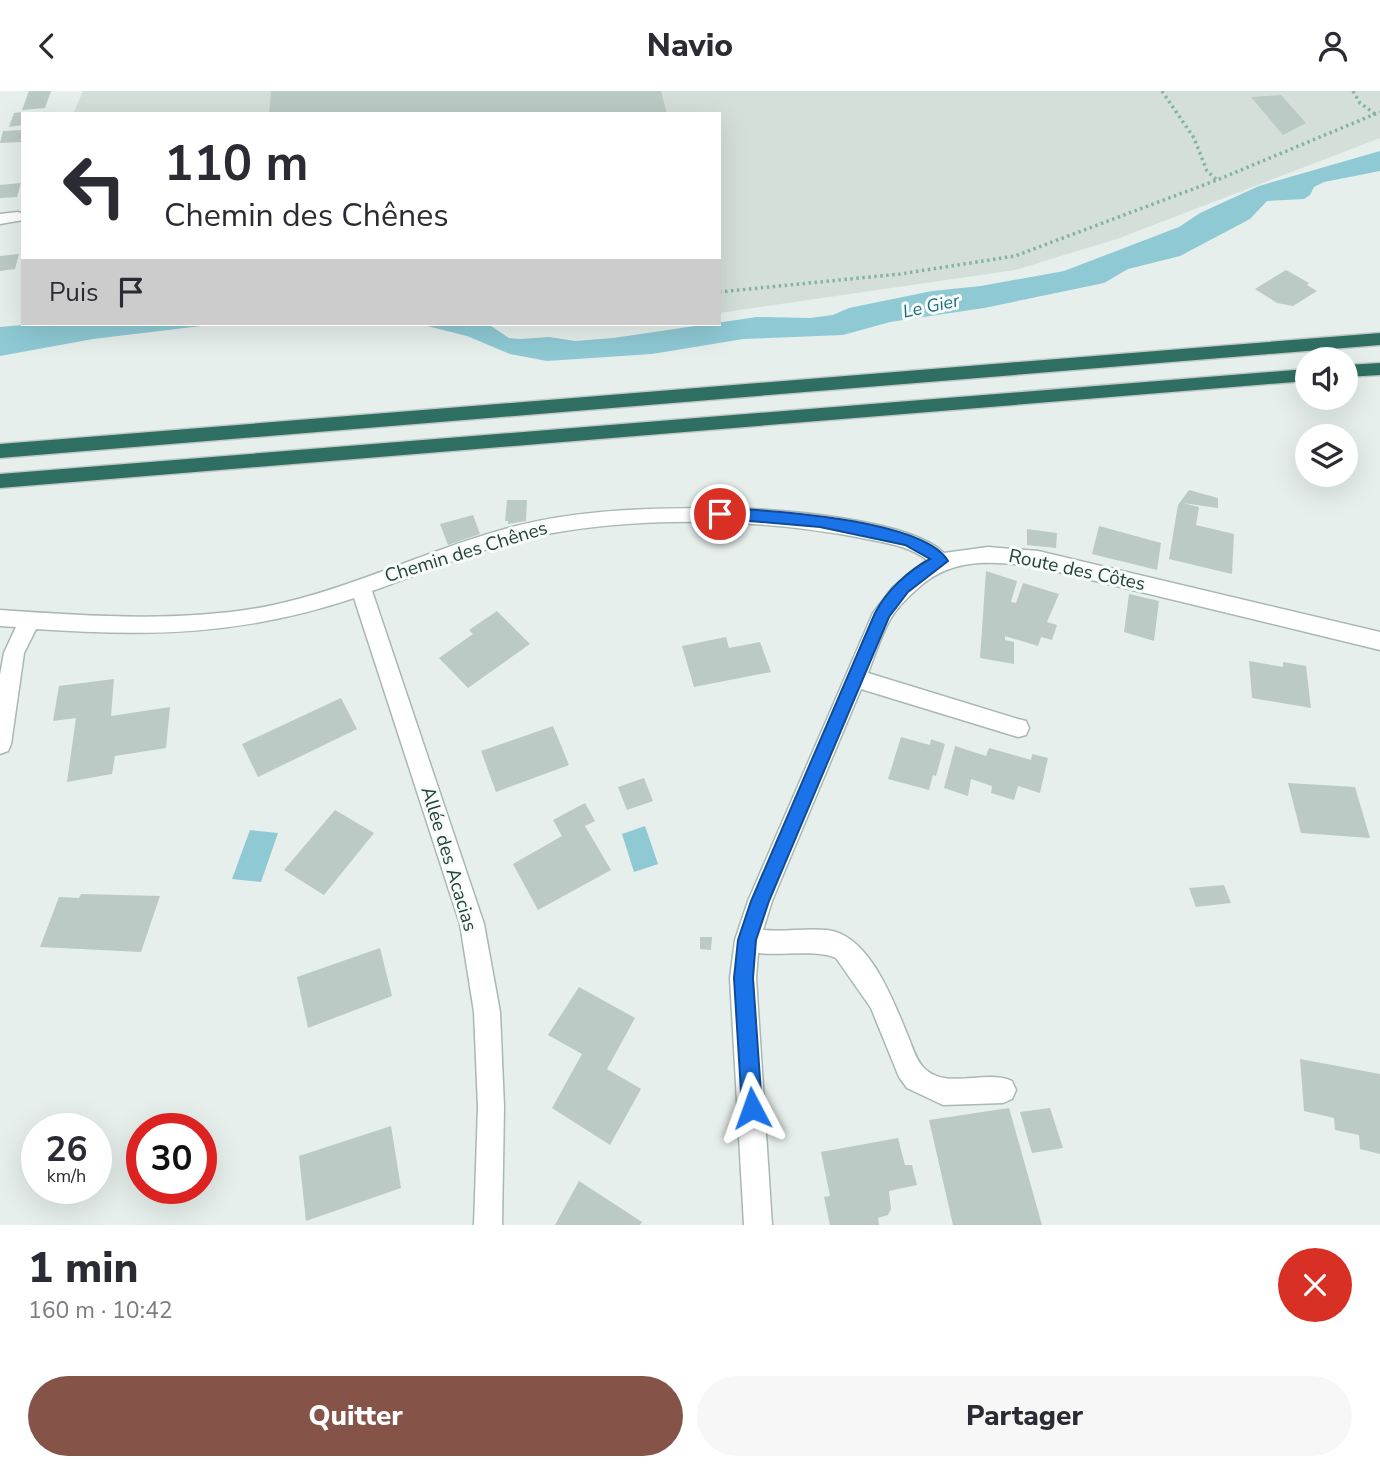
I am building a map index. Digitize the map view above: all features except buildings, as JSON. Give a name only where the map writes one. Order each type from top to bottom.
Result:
[{"type":"highway","points":[[0,451],[1380,339]]},
{"type":"highway","points":[[1358,370],[1380,369]]},
{"type":"highway","points":[[0,481],[1295,376]]},
{"type":"street","points":[[0,219],[18,217]]},
{"type":"street","name":"Chemin des Chênes","points":[[0,618],[102,627],[195,624],[270,614],[360,586],[487,541],[581,520],[720,514],[820,521],[909,540],[933,552],[940,561]]},
{"type":"street","name":"Route des Côtes","points":[[758,1225],[743,978],[747,940],[760,901],[883,613],[902,588],[922,571],[940,561],[970,555],[1038,559],[1379,646]]},
{"type":"street","name":"Allée des Acacias","points":[[360,586],[472,924],[487,1012],[491,1107],[488,1225]]},
{"type":"street","points":[[0,744],[13,653],[29,621]]},
{"type":"street","points":[[855,678],[1018,728]]},
{"type":"street","points":[[747,940],[781,944],[828,942],[845,949],[880,1000],[908,1068],[916,1079],[943,1092],[1003,1090]]},
{"type":"path","points":[[1162,91],[1194,138],[1206,171],[1217,180]]},
{"type":"path","points":[[1353,91],[1360,103],[1378,113]]},
{"type":"path","points":[[721,292],[900,274],[1015,256],[1217,180],[1378,113]]},
{"type":"shaded area","points":[[83,91],[1380,91],[1380,138],[1117,239],[1015,270],[721,313],[721,112],[74,112]]},
{"type":"water","name":"Le Gier","points":[[1380,151],[1380,171],[1324,182],[1314,187],[1304,199],[1267,201],[1250,219],[1180,256],[1128,269],[1104,283],[984,308],[890,322],[843,335],[743,339],[652,354],[547,361],[510,354],[467,336],[427,326],[491,326],[509,338],[549,337],[575,341],[695,326],[721,326],[721,322],[757,317],[810,318],[833,315],[849,308],[932,291],[981,286],[1064,271],[1179,227],[1200,213],[1259,186]]},
{"type":"water","points":[[201,326],[93,339],[0,356],[0,327]]},
{"type":"water","points":[[645,826],[658,864],[634,872],[622,834]]},
{"type":"water","points":[[250,830],[278,833],[261,882],[232,879]]},
{"type":"route","points":[[720,514],[820,521],[909,540],[933,552],[940,561],[922,571],[902,588],[883,613],[760,901],[747,940],[743,978],[752,1108]]}]
